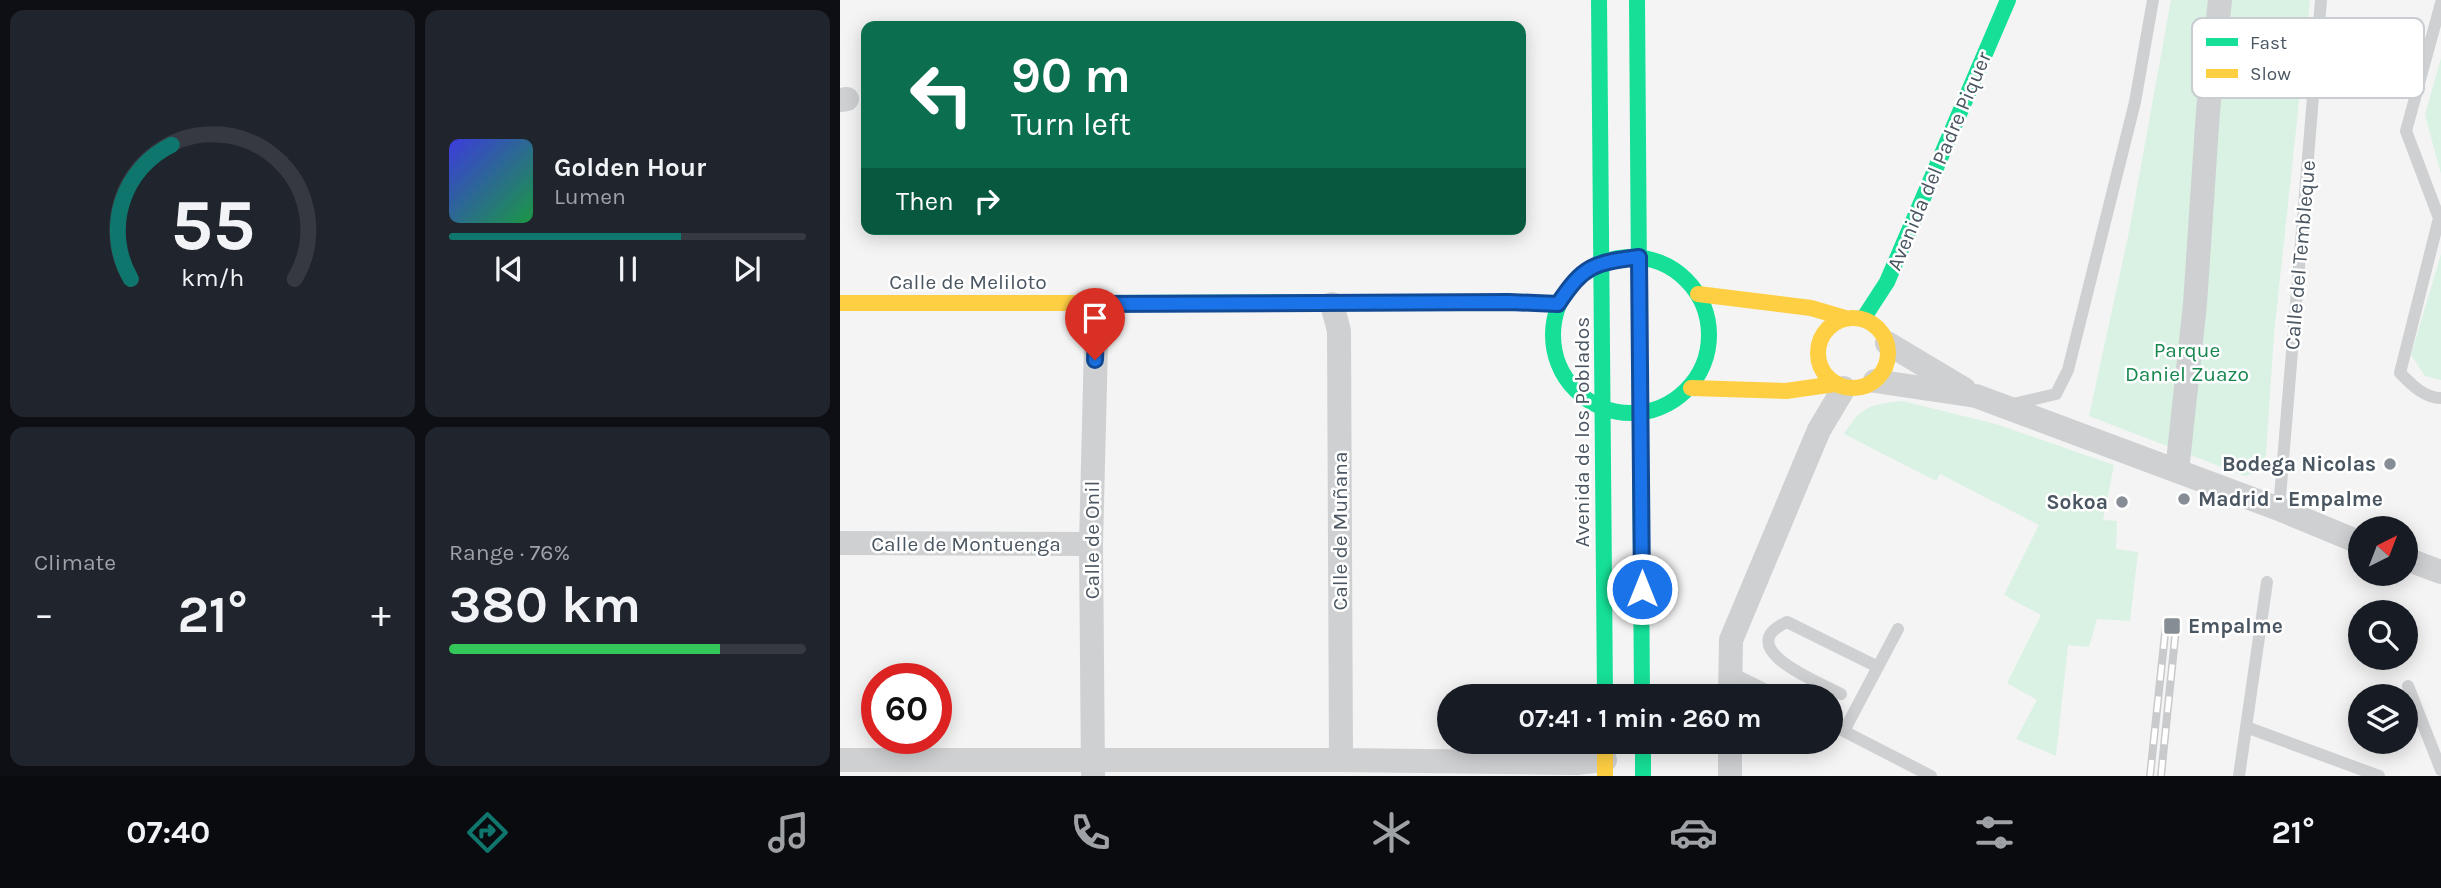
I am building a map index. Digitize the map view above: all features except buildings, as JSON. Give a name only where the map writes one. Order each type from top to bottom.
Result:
[{"type":"street","name":"Avenida de los Poblados","points":[[1599,0],[1605,684]]},
{"type":"street","points":[[1637,0],[1642,684]]},
{"type":"street","name":"Avenida del Padre Piquer","points":[[1863,318],[1886,282],[2008,0]]},
{"type":"street","points":[[2218,18],[2220,0]]},
{"type":"street","points":[[2177,471],[2195,304],[2209,98]]},
{"type":"street","points":[[1639,257],[1662,263],[1683,276],[1698,294],[1709,326],[1707,359],[1690,388],[1668,406],[1641,414],[1602,410],[1575,393],[1558,366],[1551,335],[1558,304],[1575,278],[1601,262],[1639,257]]},
{"type":"street","points":[[1698,294],[1811,308],[1844,318],[1863,318],[1878,328],[1887,343],[1976,397]]},
{"type":"street","name":"Calle de Meliloto","points":[[840,303],[1558,304]]},
{"type":"street","name":"Calle de Muñana","points":[[1332,303],[1339,331],[1341,760]]},
{"type":"street","name":"Calle de Onil","points":[[1093,768],[1091,544],[1097,304]]},
{"type":"street","points":[[1839,386],[1821,369],[1818,348],[1826,329],[1844,318]]},
{"type":"street","points":[[1690,388],[1786,391],[1839,386],[1861,388],[1875,381],[1888,364],[1887,343]]},
{"type":"street","points":[[1875,381],[1976,397],[2005,406],[2348,538]]},
{"type":"street","points":[[1730,684],[1731,640],[1839,386]]},
{"type":"street","name":"Calle de Montuenga","points":[[840,543],[1091,544]]},
{"type":"street","points":[[2418,563],[2441,572]]},
{"type":"street","points":[[1643,754],[1643,776]]},
{"type":"street","points":[[1730,754],[1730,776]]},
{"type":"street","points":[[840,760],[1093,768],[1341,760],[1576,763],[1605,759]]},
{"type":"lane","points":[[2005,406],[2056,394],[2068,370],[2134,102],[2153,0]]},
{"type":"lane","name":"Calle del Tembleque","points":[[2319,18],[2321,0]]},
{"type":"lane","points":[[2424,65],[2441,3]]},
{"type":"lane","name":"Calle del Tembleque","points":[[2278,509],[2313,98]]},
{"type":"lane","points":[[2415,98],[2406,131],[2438,218],[2400,373],[2415,388],[2435,398],[2441,398]]},
{"type":"lane","points":[[2239,776],[2267,582]]},
{"type":"lane","points":[[1821,684],[1786,666],[1771,653],[1769,641],[1776,627],[1787,622],[1803,628],[1878,667]]},
{"type":"lane","points":[[1898,629],[1844,731],[1931,776]]},
{"type":"lane","points":[[1730,671],[1755,684]]},
{"type":"lane","points":[[2418,711],[2441,770]]},
{"type":"lane","points":[[2246,727],[2379,776]]},
{"type":"green space","name":"Parque Daniel Zuazo","points":[[2171,0],[2310,0],[2308,18],[2192,18],[2192,98],[2299,98],[2274,334],[2265,469],[2245,476],[2089,416],[2129,232]]},
{"type":"green space","points":[[2441,58],[2441,174],[2425,115]]},
{"type":"green space","points":[[2441,254],[2441,380],[2425,376],[2411,355]]},
{"type":"green space","points":[[1902,401],[1996,424],[2114,465],[2103,520],[2117,521],[2116,549],[2138,552],[2130,621],[2097,619],[2089,647],[2068,645],[2056,756],[2016,739],[2037,700],[2007,683],[2041,615],[2004,595],[2039,525],[1940,474],[1936,481],[1844,434],[1867,408]]},
{"type":"railway","points":[[2150,776],[2166,624]]},
{"type":"railway","points":[[2161,776],[2176,628]]},
{"type":"traffic: fast","points":[[1599,0],[1605,684]]},
{"type":"traffic: fast","points":[[1637,0],[1642,684]]},
{"type":"traffic: fast","points":[[1863,319],[1887,282],[2008,0]]},
{"type":"traffic: fast","points":[[1631,257],[1661,263],[1686,280],[1703,305],[1709,335],[1703,365],[1686,390],[1661,407],[1631,413],[1601,407],[1576,390],[1559,365],[1553,335],[1559,305],[1576,280],[1601,263],[1631,257]]},
{"type":"traffic: fast","points":[[1094,303],[1558,304]]},
{"type":"traffic: fast","points":[[1643,754],[1643,776]]},
{"type":"traffic: slow","points":[[1698,294],[1811,308],[1845,318]]},
{"type":"traffic: slow","points":[[840,303],[1094,303]]},
{"type":"traffic: slow","points":[[1853,318],[1878,328],[1888,353],[1878,378],[1853,388],[1828,378],[1818,353],[1828,328],[1853,318]]},
{"type":"traffic: slow","points":[[1691,388],[1786,391],[1835,384]]},
{"type":"traffic: slow","points":[[1605,754],[1605,776]]},
{"type":"place","name":"Bodega Nicolas","points":[[2390,464]]},
{"type":"place","name":"Madrid - Empalme","points":[[2184,499]]},
{"type":"place","name":"Sokoa","points":[[2122,502]]},
{"type":"place","name":"Empalme","points":[[2172,626]]},
{"type":"route","points":[[1095,360],[1097,304],[1558,304],[1575,278],[1601,262],[1639,257],[1642,589]]}]
